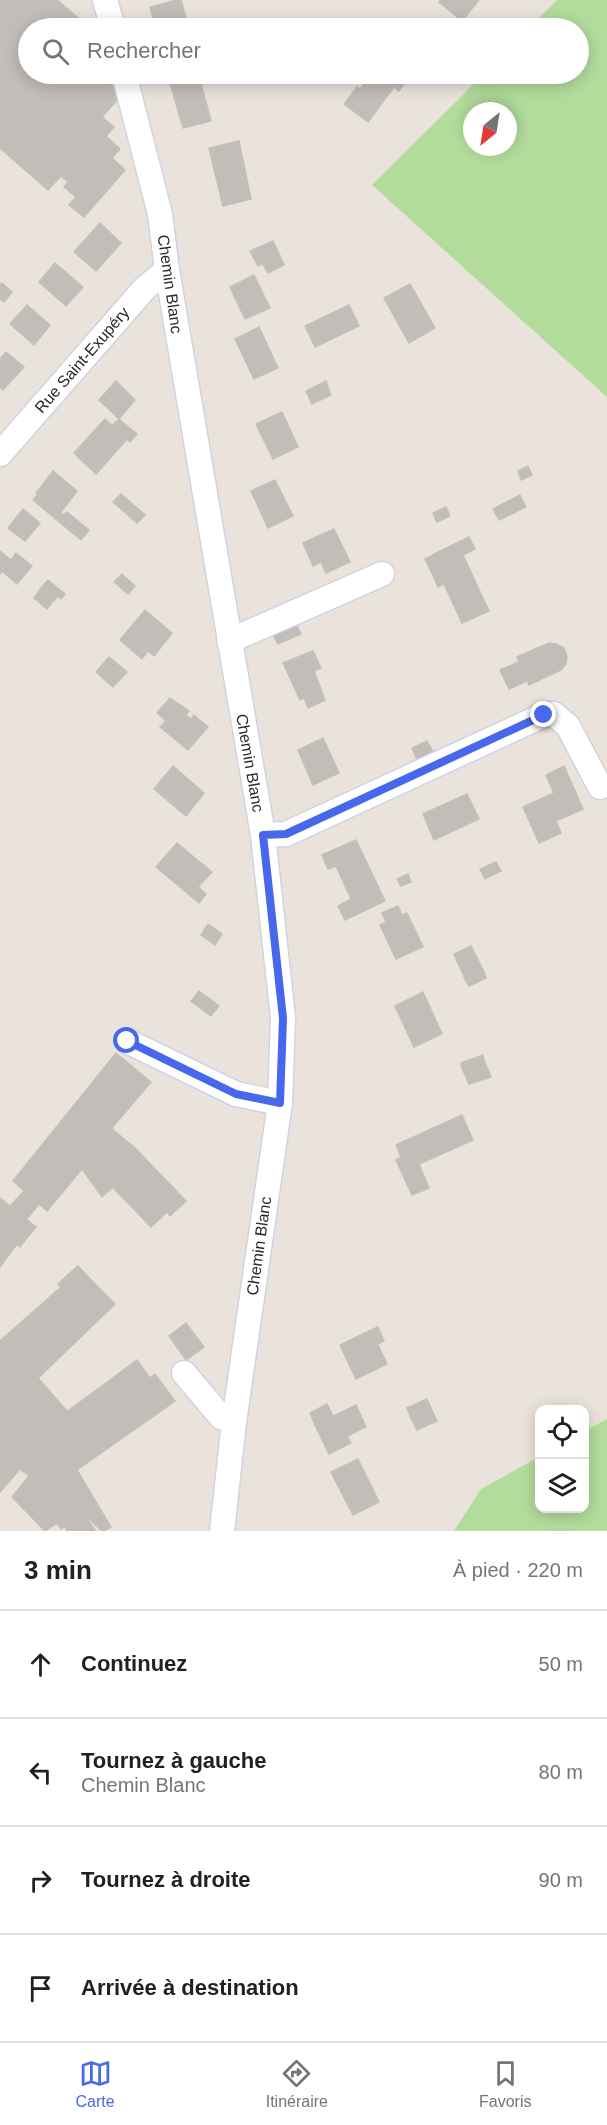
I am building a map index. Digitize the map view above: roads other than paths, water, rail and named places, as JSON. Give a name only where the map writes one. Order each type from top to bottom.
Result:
[{"type":"street","points":[[105,0],[110,18]]},
{"type":"street","name":"Chemin Blanc","points":[[127,84],[160,214],[167,270],[263,835],[283,1018],[280,1103],[234,1422],[222,1531]]},
{"type":"street","name":"Rue Saint-Exupéry","points":[[0,454],[145,288],[167,270]]},
{"type":"street","points":[[229,641],[382,574]]},
{"type":"street","points":[[263,835],[286,834],[544,715],[554,714],[568,726],[600,787]]},
{"type":"street","points":[[127,1041],[236,1094],[280,1103]]},
{"type":"street","points":[[184,1373],[221,1417],[234,1422]]}]
